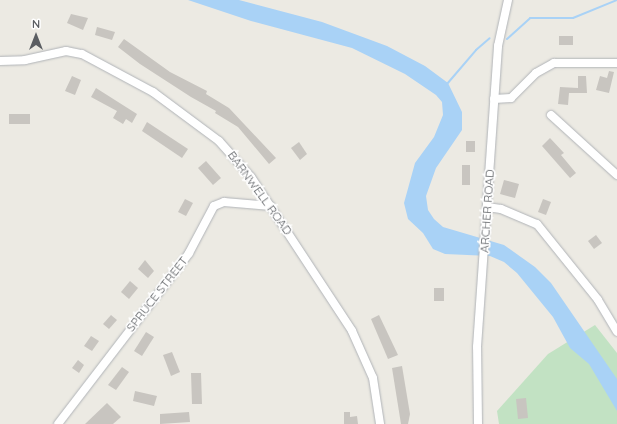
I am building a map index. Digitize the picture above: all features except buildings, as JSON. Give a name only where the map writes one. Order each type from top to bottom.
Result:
[{"type":"street","name":"ARCHER ROAD","points":[[478,424],[477,347],[494,99],[498,46],[508,0]]},
{"type":"street","name":"BARNWELL ROAD","points":[[0,61],[15,61],[74,52],[121,73],[181,111],[219,141],[241,164],[271,206],[361,348],[372,378],[380,424]]},
{"type":"street","points":[[494,99],[511,98],[536,73],[554,63],[617,63]]},
{"type":"street","points":[[551,115],[617,175]]},
{"type":"street","name":"SPRUCE STREET","points":[[58,424],[189,253],[214,206],[224,202],[271,206]]},
{"type":"street","points":[[487,207],[514,214],[537,224],[598,300],[617,332]]},
{"type":"green space","points":[[595,325],[617,353],[617,424],[499,424],[497,411],[548,354]]},
{"type":"water","points":[[188,0],[239,0],[322,22],[387,46],[425,66],[448,83],[462,112],[462,130],[436,168],[426,196],[428,210],[434,219],[443,227],[504,245],[535,267],[551,283],[617,379],[617,411],[589,364],[570,348],[553,317],[517,273],[504,262],[490,256],[445,254],[433,249],[423,233],[408,219],[404,203],[415,163],[434,137],[443,115],[442,102],[436,95],[405,74],[352,48],[251,21]]},
{"type":"waterway","points":[[507,39],[530,18],[573,18],[617,0]]},
{"type":"waterway","points":[[447,84],[476,50],[490,38]]}]
